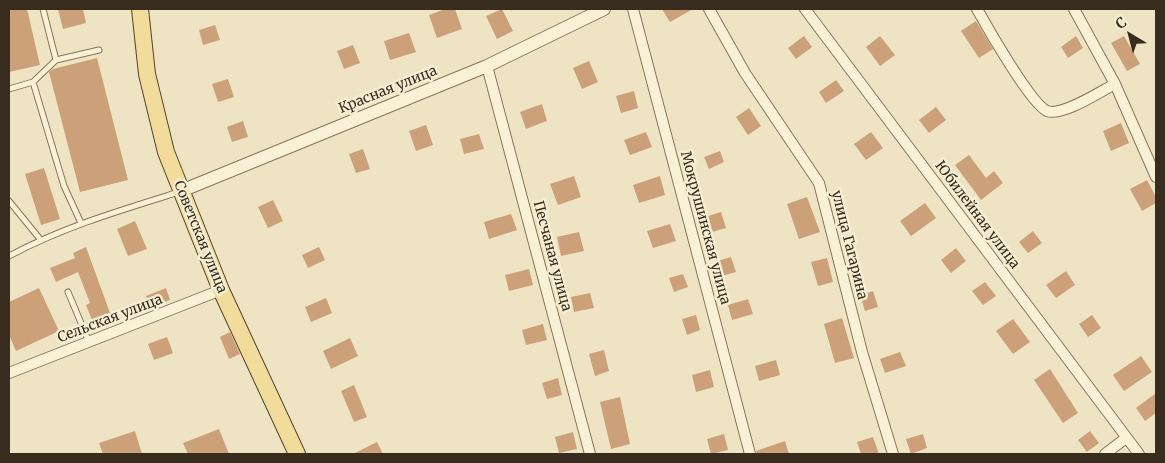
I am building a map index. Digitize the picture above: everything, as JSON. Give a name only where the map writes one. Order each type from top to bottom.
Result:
[{"type":"main road","name":"Советская улица","points":[[140,9],[148,74],[166,152],[221,290],[297,454]]},
{"type":"street","name":"Красная улица","points":[[181,191],[487,66],[604,9]]},
{"type":"street","name":"Мокрушинская улица","points":[[633,9],[750,454]]},
{"type":"street","name":"улица Гагарина","points":[[709,9],[745,73],[819,183],[862,352],[893,454]]},
{"type":"street","name":"Юбилейная улица","points":[[806,9],[1139,454]]},
{"type":"street","points":[[977,9],[1025,85],[1039,104],[1048,111],[1058,111],[1072,106],[1115,84]]},
{"type":"street","points":[[1074,9],[1115,84],[1156,177]]},
{"type":"street","name":"Песчаная улица","points":[[487,66],[590,454]]},
{"type":"street","name":"Сельская улица","points":[[9,373],[221,290]]},
{"type":"street","points":[[1105,454],[1126,438]]},
{"type":"lane","points":[[43,9],[56,60]]},
{"type":"lane","points":[[9,89],[33,82],[56,60],[99,50]]},
{"type":"lane","points":[[33,82],[64,186],[81,223]]},
{"type":"lane","points":[[9,256],[40,239],[81,223],[181,191]]},
{"type":"lane","points":[[9,202],[40,239]]},
{"type":"lane","points":[[68,292],[89,342]]},
{"type":"building","points":[[9,9],[27,9],[40,65],[9,72]]},
{"type":"building","points":[[58,9],[83,9],[86,23],[63,29]]},
{"type":"building","points":[[445,9],[455,9],[462,29],[437,38],[429,15]]},
{"type":"building","points":[[502,9],[513,31],[497,39],[486,16]]},
{"type":"building","points":[[662,9],[693,9],[670,22]]},
{"type":"building","points":[[976,21],[993,49],[979,58],[961,31]]},
{"type":"building","points":[[215,25],[220,40],[203,45],[199,30]]},
{"type":"building","points":[[409,33],[416,52],[390,60],[384,41]]},
{"type":"building","points":[[804,36],[812,47],[796,59],[788,48]]},
{"type":"building","points":[[880,36],[895,55],[880,66],[866,47]]},
{"type":"building","points":[[1076,36],[1083,48],[1068,58],[1061,47]]},
{"type":"building","points":[[1124,36],[1140,64],[1127,71],[1111,43]]},
{"type":"building","points":[[353,45],[360,63],[344,69],[337,51]]},
{"type":"building","points":[[97,58],[128,180],[80,192],[49,72],[53,69]]},
{"type":"building","points":[[589,61],[598,82],[582,89],[573,68]]},
{"type":"building","points":[[228,79],[234,97],[218,102],[212,84]]},
{"type":"building","points":[[836,80],[844,91],[826,103],[819,92]]},
{"type":"building","points":[[634,91],[638,108],[621,113],[616,96]]},
{"type":"building","points":[[542,104],[547,121],[526,129],[520,112]]},
{"type":"building","points":[[936,107],[946,120],[929,133],[919,120]]},
{"type":"building","points":[[749,108],[761,126],[748,135],[736,117]]},
{"type":"building","points":[[243,121],[248,137],[232,142],[227,127]]},
{"type":"building","points":[[1121,123],[1129,143],[1111,151],[1103,131]]},
{"type":"building","points":[[426,125],[433,145],[416,151],[409,131]]},
{"type":"building","points":[[646,132],[652,147],[630,155],[624,140]]},
{"type":"building","points":[[871,132],[883,148],[866,160],[854,144]]},
{"type":"building","points":[[479,134],[484,149],[464,154],[460,139]]},
{"type":"building","points":[[363,149],[370,169],[356,173],[349,154]]},
{"type":"building","points":[[720,151],[724,162],[709,169],[704,157]]},
{"type":"building","points":[[969,155],[986,178],[994,171],[1003,183],[981,200],[955,165]]},
{"type":"building","points":[[44,168],[60,219],[41,225],[25,174]]},
{"type":"building","points":[[574,176],[581,197],[558,205],[550,184]]},
{"type":"building","points":[[660,176],[665,195],[639,203],[633,185]]},
{"type":"building","points":[[1147,180],[1156,197],[1156,203],[1142,211],[1130,189]]},
{"type":"building","points":[[807,197],[820,232],[799,239],[787,204]]},
{"type":"building","points":[[273,200],[283,221],[268,228],[258,207]]},
{"type":"building","points":[[925,203],[936,218],[911,236],[900,221]]},
{"type":"building","points":[[721,212],[726,228],[709,233],[705,217]]},
{"type":"building","points":[[511,214],[517,230],[489,239],[484,222]]},
{"type":"building","points":[[135,221],[147,249],[128,256],[117,229]]},
{"type":"building","points":[[670,224],[676,241],[653,248],[647,231]]},
{"type":"building","points":[[1033,231],[1042,243],[1028,253],[1019,242]]},
{"type":"building","points":[[579,232],[584,251],[561,256],[557,237]]},
{"type":"building","points":[[86,247],[110,313],[92,320],[86,305],[90,303],[78,272],[56,282],[50,268],[75,258],[73,253]]},
{"type":"building","points":[[319,247],[325,260],[308,268],[302,255]]},
{"type":"building","points":[[956,248],[966,261],[951,273],[941,260]]},
{"type":"building","points":[[731,257],[736,272],[718,277],[714,262]]},
{"type":"building","points":[[827,258],[833,282],[818,286],[811,262]]},
{"type":"building","points":[[529,269],[533,285],[509,291],[505,275]]},
{"type":"building","points":[[1066,271],[1075,285],[1056,298],[1046,285]]},
{"type":"building","points":[[683,274],[688,287],[674,292],[669,278]]},
{"type":"building","points":[[985,282],[996,296],[983,305],[972,291]]},
{"type":"building","points":[[39,288],[59,331],[16,351],[9,335],[9,302]]},
{"type":"building","points":[[166,288],[170,300],[150,308],[146,296]]},
{"type":"building","points":[[873,291],[878,307],[865,311],[860,295]]},
{"type":"building","points":[[590,293],[594,308],[574,312],[571,297]]},
{"type":"building","points":[[326,298],[332,313],[311,322],[305,307]]},
{"type":"building","points":[[748,299],[753,314],[732,320],[728,305]]},
{"type":"building","points":[[696,315],[700,330],[687,335],[682,319]]},
{"type":"building","points":[[1092,315],[1101,328],[1088,337],[1079,324]]},
{"type":"building","points":[[842,318],[854,358],[835,363],[824,324]]},
{"type":"building","points":[[1013,319],[1030,342],[1013,354],[996,331]]},
{"type":"building","points":[[543,324],[547,340],[526,345],[522,330]]},
{"type":"building","points":[[230,332],[240,354],[229,359],[220,337]]},
{"type":"building","points":[[167,337],[173,353],[154,360],[148,344]]},
{"type":"building","points":[[350,338],[358,356],[331,369],[323,351]]},
{"type":"building","points":[[604,350],[609,371],[595,376],[589,354]]},
{"type":"building","points":[[900,352],[906,366],[885,373],[880,359]]},
{"type":"building","points":[[1141,356],[1152,372],[1124,391],[1113,375]]},
{"type":"building","points":[[776,360],[780,375],[759,381],[755,366]]},
{"type":"building","points":[[1050,369],[1078,413],[1063,423],[1034,380]]},
{"type":"building","points":[[710,370],[714,387],[696,392],[692,375]]},
{"type":"building","points":[[558,378],[562,395],[547,399],[542,383]]},
{"type":"building","points":[[354,385],[367,417],[354,422],[341,391]]},
{"type":"building","points":[[1156,393],[1156,413],[1145,421],[1136,408]]},
{"type":"building","points":[[620,397],[630,444],[611,449],[600,402]]},
{"type":"building","points":[[219,429],[229,454],[188,454],[183,443]]},
{"type":"building","points":[[135,431],[142,454],[103,454],[99,443]]},
{"type":"building","points":[[1090,431],[1099,443],[1087,452],[1078,440]]},
{"type":"building","points":[[573,432],[577,449],[559,453],[555,437]]},
{"type":"building","points":[[724,434],[728,450],[711,454],[707,439]]},
{"type":"building","points":[[923,434],[927,448],[911,454],[906,439]]},
{"type":"building","points":[[873,437],[879,454],[861,454],[857,442]]},
{"type":"building","points":[[785,441],[789,454],[757,454],[756,451]]},
{"type":"building","points":[[377,442],[383,454],[353,454]]}]
